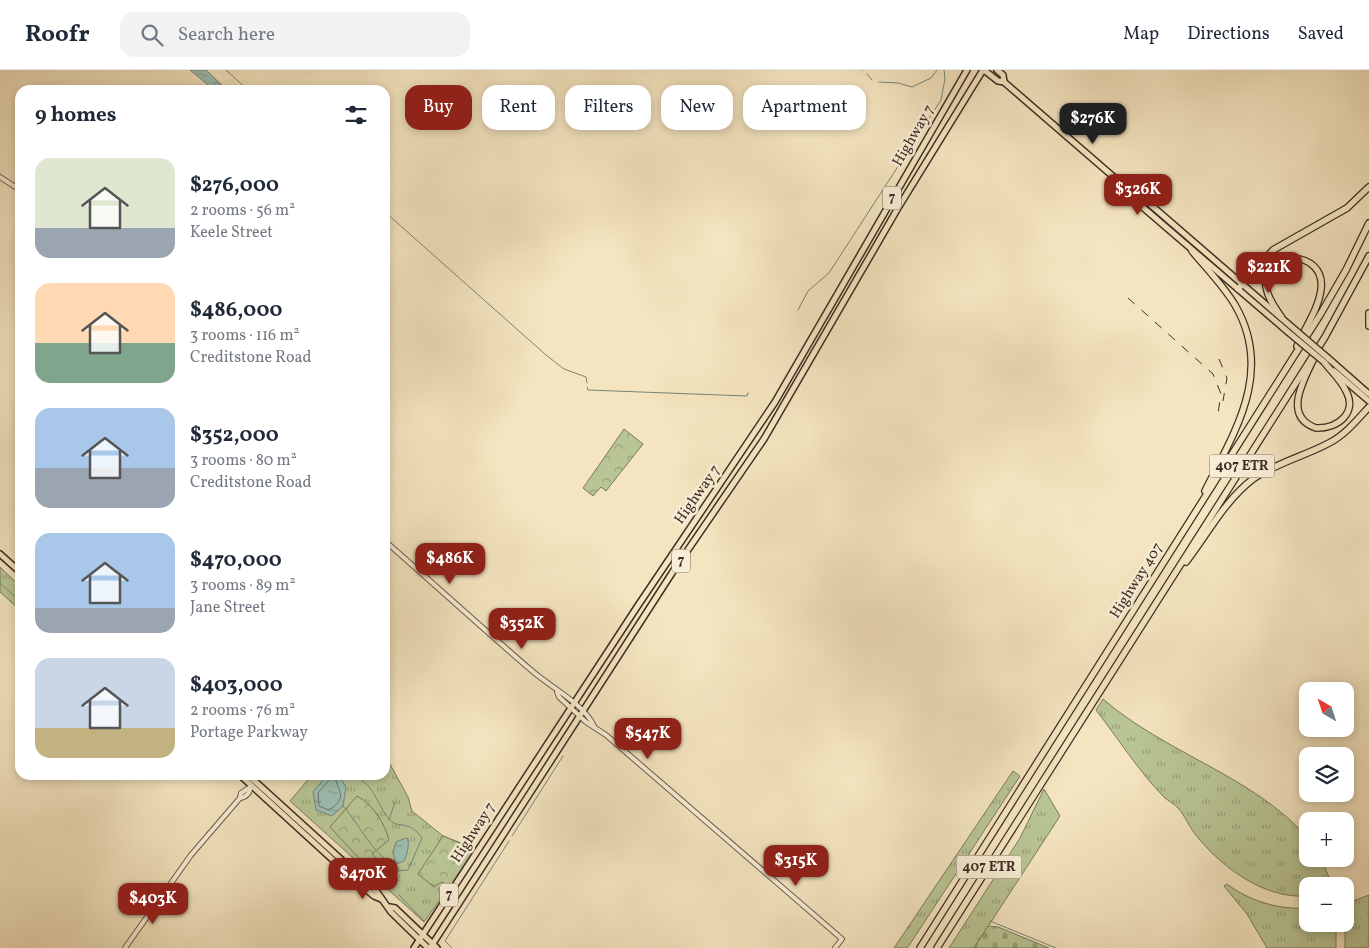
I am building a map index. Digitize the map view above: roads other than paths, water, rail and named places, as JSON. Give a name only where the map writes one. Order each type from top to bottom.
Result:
[{"type":"highway","points":[[1240,286],[1273,250],[1346,208],[1369,187]]},
{"type":"highway","name":"Highway 407","points":[[920,948],[1338,286],[1369,223]]},
{"type":"highway","points":[[1189,521],[1233,435],[1248,399],[1252,373],[1251,352],[1244,326],[1235,306],[1192,251]]},
{"type":"highway","name":"Highway 407","points":[[938,948],[1324,337],[1369,256]]},
{"type":"highway","points":[[1282,318],[1269,296],[1267,279],[1270,270],[1278,262],[1288,257],[1296,257],[1307,261],[1315,268],[1320,275],[1321,290],[1287,367]]},
{"type":"highway","points":[[1369,312],[1369,326]]},
{"type":"highway","points":[[1324,337],[1298,397],[1300,415],[1306,423],[1316,428],[1337,425],[1345,418],[1349,406],[1347,391],[1326,360]]},
{"type":"highway","points":[[1160,596],[1225,508],[1244,487],[1272,468],[1331,443],[1347,430],[1369,407]]},
{"type":"highway","points":[[915,948],[939,918]]},
{"type":"main road","name":"Highway 7","points":[[414,948],[572,705],[775,402],[967,70]]},
{"type":"main road","name":"Highway 7","points":[[432,947],[676,567],[764,439],[898,208],[983,70]]},
{"type":"main road","points":[[983,70],[998,81],[1004,82],[1138,198],[1139,204],[1192,251],[1282,318],[1290,330]]},
{"type":"main road","points":[[997,70],[1003,75],[1004,82]]},
{"type":"main road","points":[[1138,198],[1144,198],[1290,330],[1369,394]]},
{"type":"main road","points":[[1326,360],[1369,401]]},
{"type":"main road","points":[[0,554],[15,568]]},
{"type":"main road","points":[[247,780],[377,892],[381,899],[390,907],[395,908],[423,934],[432,947]]},
{"type":"main road","points":[[251,780],[253,784]]},
{"type":"main road","points":[[390,907],[391,912],[419,940],[432,947]]},
{"type":"street","points":[[0,177],[15,187]]},
{"type":"street","points":[[390,545],[557,692],[563,693],[572,705],[594,726],[842,939],[835,948]]},
{"type":"street","points":[[125,948],[191,855],[240,798],[245,797],[253,784]]},
{"type":"water","points":[[190,70],[206,70],[222,85],[208,85]]},
{"type":"water","points":[[323,780],[342,780],[346,787],[343,806],[332,816],[316,810],[313,792]]},
{"type":"water","points":[[408,839],[408,850],[404,861],[396,864],[393,853],[396,842]]},
{"type":"waterway","points":[[226,70],[242,85]]},
{"type":"waterway","points":[[879,82],[898,83],[912,87],[931,78],[937,70]]},
{"type":"waterway","points":[[798,310],[808,291],[829,273],[941,100],[945,79],[944,70]]},
{"type":"waterway","points":[[867,74],[872,80]]},
{"type":"waterway","points":[[390,216],[546,355],[564,369],[586,377],[587,383]]},
{"type":"waterway","points":[[587,387],[588,390],[747,396],[748,393]]},
{"type":"waterway","points":[[0,583],[15,596]]},
{"type":"waterway","points":[[512,836],[563,756]]},
{"type":"waterway","points":[[361,780],[371,789],[393,823],[412,828],[422,838],[408,870],[395,871],[395,877],[399,881]]},
{"type":"waterway","points":[[389,820],[395,802]]},
{"type":"waterway","points":[[343,806],[375,849],[389,862],[396,864],[399,870]]},
{"type":"waterway","points":[[452,948],[445,941],[509,841]]},
{"type":"waterway","points":[[399,895],[424,921]]},
{"type":"waterway","points":[[990,921],[1056,948]]},
{"type":"railway","points":[[1128,298],[1213,374],[1221,394],[1217,420]]},
{"type":"railway","points":[[1219,359],[1227,378],[1223,401]]}]
